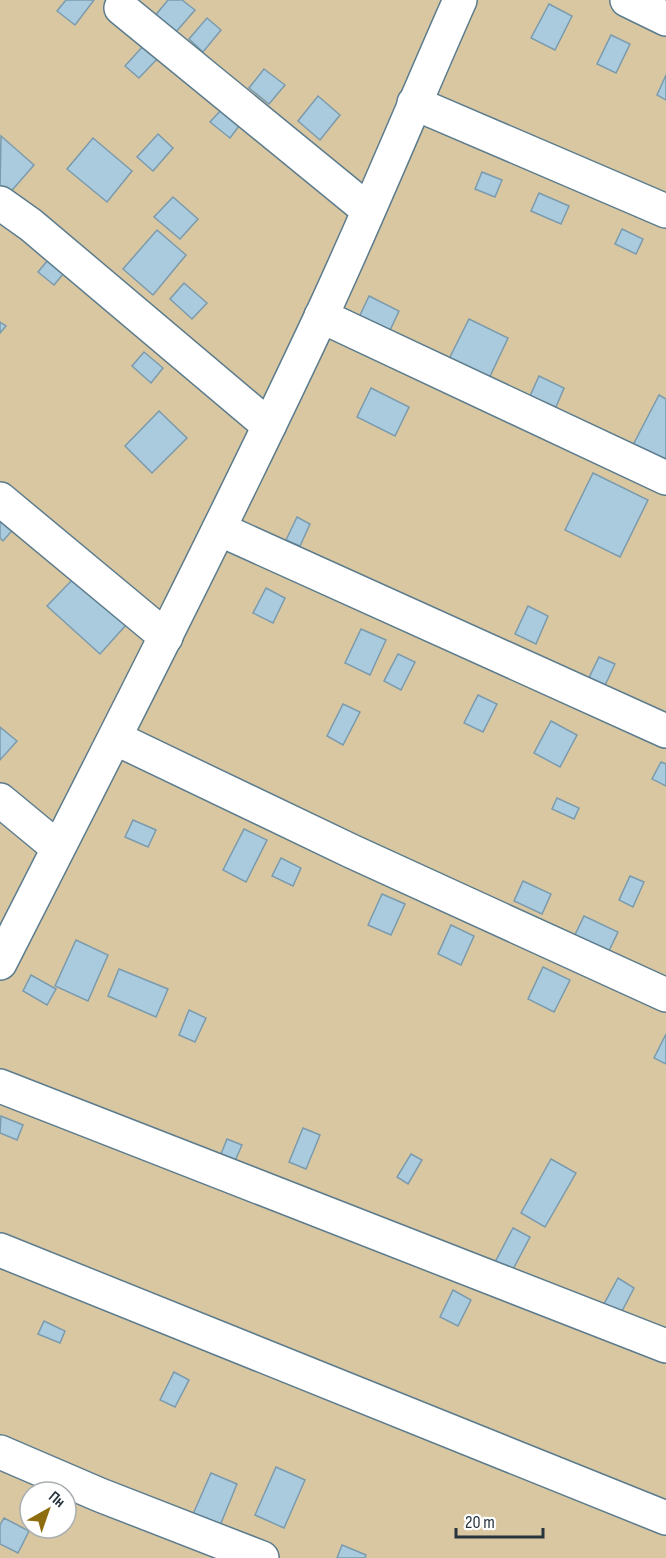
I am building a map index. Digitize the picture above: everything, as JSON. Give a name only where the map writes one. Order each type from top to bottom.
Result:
[{"type":"street","points":[[0,963],[166,637],[269,426],[321,316],[460,0]]},
{"type":"street","points":[[627,0],[666,19]]},
{"type":"street","points":[[121,8],[368,210]]},
{"type":"street","points":[[414,103],[666,211]]},
{"type":"street","points":[[0,203],[31,225],[269,426]]},
{"type":"street","points":[[321,316],[666,478]]},
{"type":"street","points":[[0,499],[166,637]]},
{"type":"street","points":[[219,529],[666,731]]},
{"type":"street","points":[[115,738],[351,851],[666,995]]},
{"type":"street","points":[[0,800],[58,848]]},
{"type":"street","points":[[0,1086],[666,1346]]},
{"type":"street","points":[[0,1250],[666,1518]]},
{"type":"street","points":[[0,1452],[100,1495],[262,1558]]},
{"type":"shaded area","points":[[0,0],[666,0],[666,1558],[0,1558]]},
{"type":"building","points":[[66,0],[94,0],[75,25],[57,11]]},
{"type":"building","points":[[168,0],[182,0],[195,10],[175,33],[154,17]]},
{"type":"building","points":[[549,4],[572,16],[555,50],[531,38]]},
{"type":"building","points":[[207,18],[221,30],[203,52],[189,39]]},
{"type":"building","points":[[611,35],[630,44],[616,73],[597,64]]},
{"type":"building","points":[[144,45],[158,58],[139,78],[125,66]]},
{"type":"building","points":[[264,69],[285,85],[269,104],[249,88]]},
{"type":"building","points":[[666,75],[666,100],[657,95]]},
{"type":"building","points":[[318,96],[340,115],[320,140],[298,121]]},
{"type":"building","points":[[221,110],[239,126],[230,138],[210,122]]},
{"type":"building","points":[[158,134],[173,148],[153,171],[137,157]]},
{"type":"building","points":[[1,136],[34,165],[7,196],[0,190]]},
{"type":"building","points":[[93,138],[132,171],[107,202],[67,169]]},
{"type":"building","points":[[482,172],[502,180],[495,197],[475,189]]},
{"type":"building","points":[[539,193],[569,206],[561,224],[531,211]]},
{"type":"building","points":[[173,197],[198,219],[180,239],[154,217]]},
{"type":"building","points":[[622,229],[643,239],[636,254],[615,244]]},
{"type":"building","points":[[157,230],[186,255],[153,295],[123,269]]},
{"type":"building","points":[[53,254],[69,267],[54,285],[38,272]]},
{"type":"building","points":[[184,283],[207,303],[192,319],[170,299]]},
{"type":"building","points":[[369,296],[399,311],[385,341],[355,326]]},
{"type":"building","points":[[469,319],[508,338],[485,387],[445,367]]},
{"type":"building","points":[[0,322],[6,326],[0,333]]},
{"type":"building","points":[[144,352],[163,368],[151,383],[132,366]]},
{"type":"building","points":[[539,376],[564,388],[556,407],[530,396]]},
{"type":"building","points":[[371,388],[409,407],[395,436],[357,417]]},
{"type":"building","points":[[659,395],[666,399],[666,465],[632,447]]},
{"type":"building","points":[[159,411],[187,438],[152,473],[125,446]]},
{"type":"building","points":[[593,473],[648,500],[620,557],[565,530]]},
{"type":"building","points":[[0,515],[15,527],[3,541],[0,538]]},
{"type":"building","points":[[297,517],[310,524],[300,546],[286,540]]},
{"type":"building","points":[[74,578],[126,625],[100,654],[47,606]]},
{"type":"building","points":[[266,588],[285,598],[273,623],[253,613]]},
{"type":"building","points":[[528,606],[548,616],[536,644],[515,634]]},
{"type":"building","points":[[361,629],[386,640],[370,675],[345,663]]},
{"type":"building","points":[[398,654],[415,662],[401,690],[384,681]]},
{"type":"building","points":[[599,657],[615,664],[600,696],[584,688]]},
{"type":"building","points":[[478,695],[497,704],[483,732],[464,723]]},
{"type":"building","points":[[343,704],[360,712],[343,745],[327,736]]},
{"type":"building","points":[[551,721],[577,735],[560,767],[534,753]]},
{"type":"building","points":[[0,727],[17,741],[0,760]]},
{"type":"building","points":[[661,762],[666,764],[666,786],[652,779]]},
{"type":"building","points":[[557,798],[579,808],[574,819],[552,809]]},
{"type":"building","points":[[133,820],[156,830],[148,847],[125,837]]},
{"type":"building","points":[[244,829],[267,840],[246,882],[223,870]]},
{"type":"building","points":[[281,858],[301,868],[293,886],[272,876]]},
{"type":"building","points":[[630,876],[644,882],[633,907],[619,900]]},
{"type":"building","points":[[523,881],[551,894],[542,914],[514,901]]},
{"type":"building","points":[[382,894],[405,904],[391,935],[368,925]]},
{"type":"building","points":[[584,916],[618,932],[606,957],[572,941]]},
{"type":"building","points":[[451,925],[474,936],[461,965],[438,954]]},
{"type":"building","points":[[76,940],[108,955],[88,1001],[55,986]]},
{"type":"building","points":[[543,967],[570,980],[554,1012],[528,999]]},
{"type":"building","points":[[119,969],[168,989],[156,1017],[108,996]]},
{"type":"building","points":[[31,975],[56,989],[47,1005],[23,991]]},
{"type":"building","points":[[189,1010],[206,1018],[195,1042],[179,1035]]},
{"type":"building","points":[[666,1034],[666,1064],[654,1058]]},
{"type":"building","points":[[1,1116],[23,1125],[17,1140],[0,1133]]},
{"type":"building","points":[[303,1128],[320,1135],[306,1169],[289,1162]]},
{"type":"building","points":[[227,1139],[242,1145],[231,1170],[217,1164]]},
{"type":"building","points":[[411,1154],[422,1160],[408,1184],[397,1177]]},
{"type":"building","points":[[551,1159],[576,1173],[545,1227],[521,1213]]},
{"type":"building","points":[[513,1228],[530,1237],[510,1275],[493,1266]]},
{"type":"building","points":[[618,1278],[634,1288],[621,1313],[604,1304]]},
{"type":"building","points":[[453,1290],[471,1300],[458,1326],[440,1317]]},
{"type":"building","points":[[44,1321],[65,1331],[60,1343],[38,1334]]},
{"type":"building","points":[[174,1372],[189,1380],[175,1407],[160,1400]]},
{"type":"building","points":[[276,1467],[305,1480],[284,1528],[255,1515]]},
{"type":"building","points":[[211,1473],[237,1484],[217,1533],[190,1521]]},
{"type":"building","points":[[4,1518],[18,1525],[18,1540],[24,1540],[18,1553],[0,1544],[0,1525]]},
{"type":"building","points":[[342,1545],[366,1555],[365,1558],[337,1558]]}]
